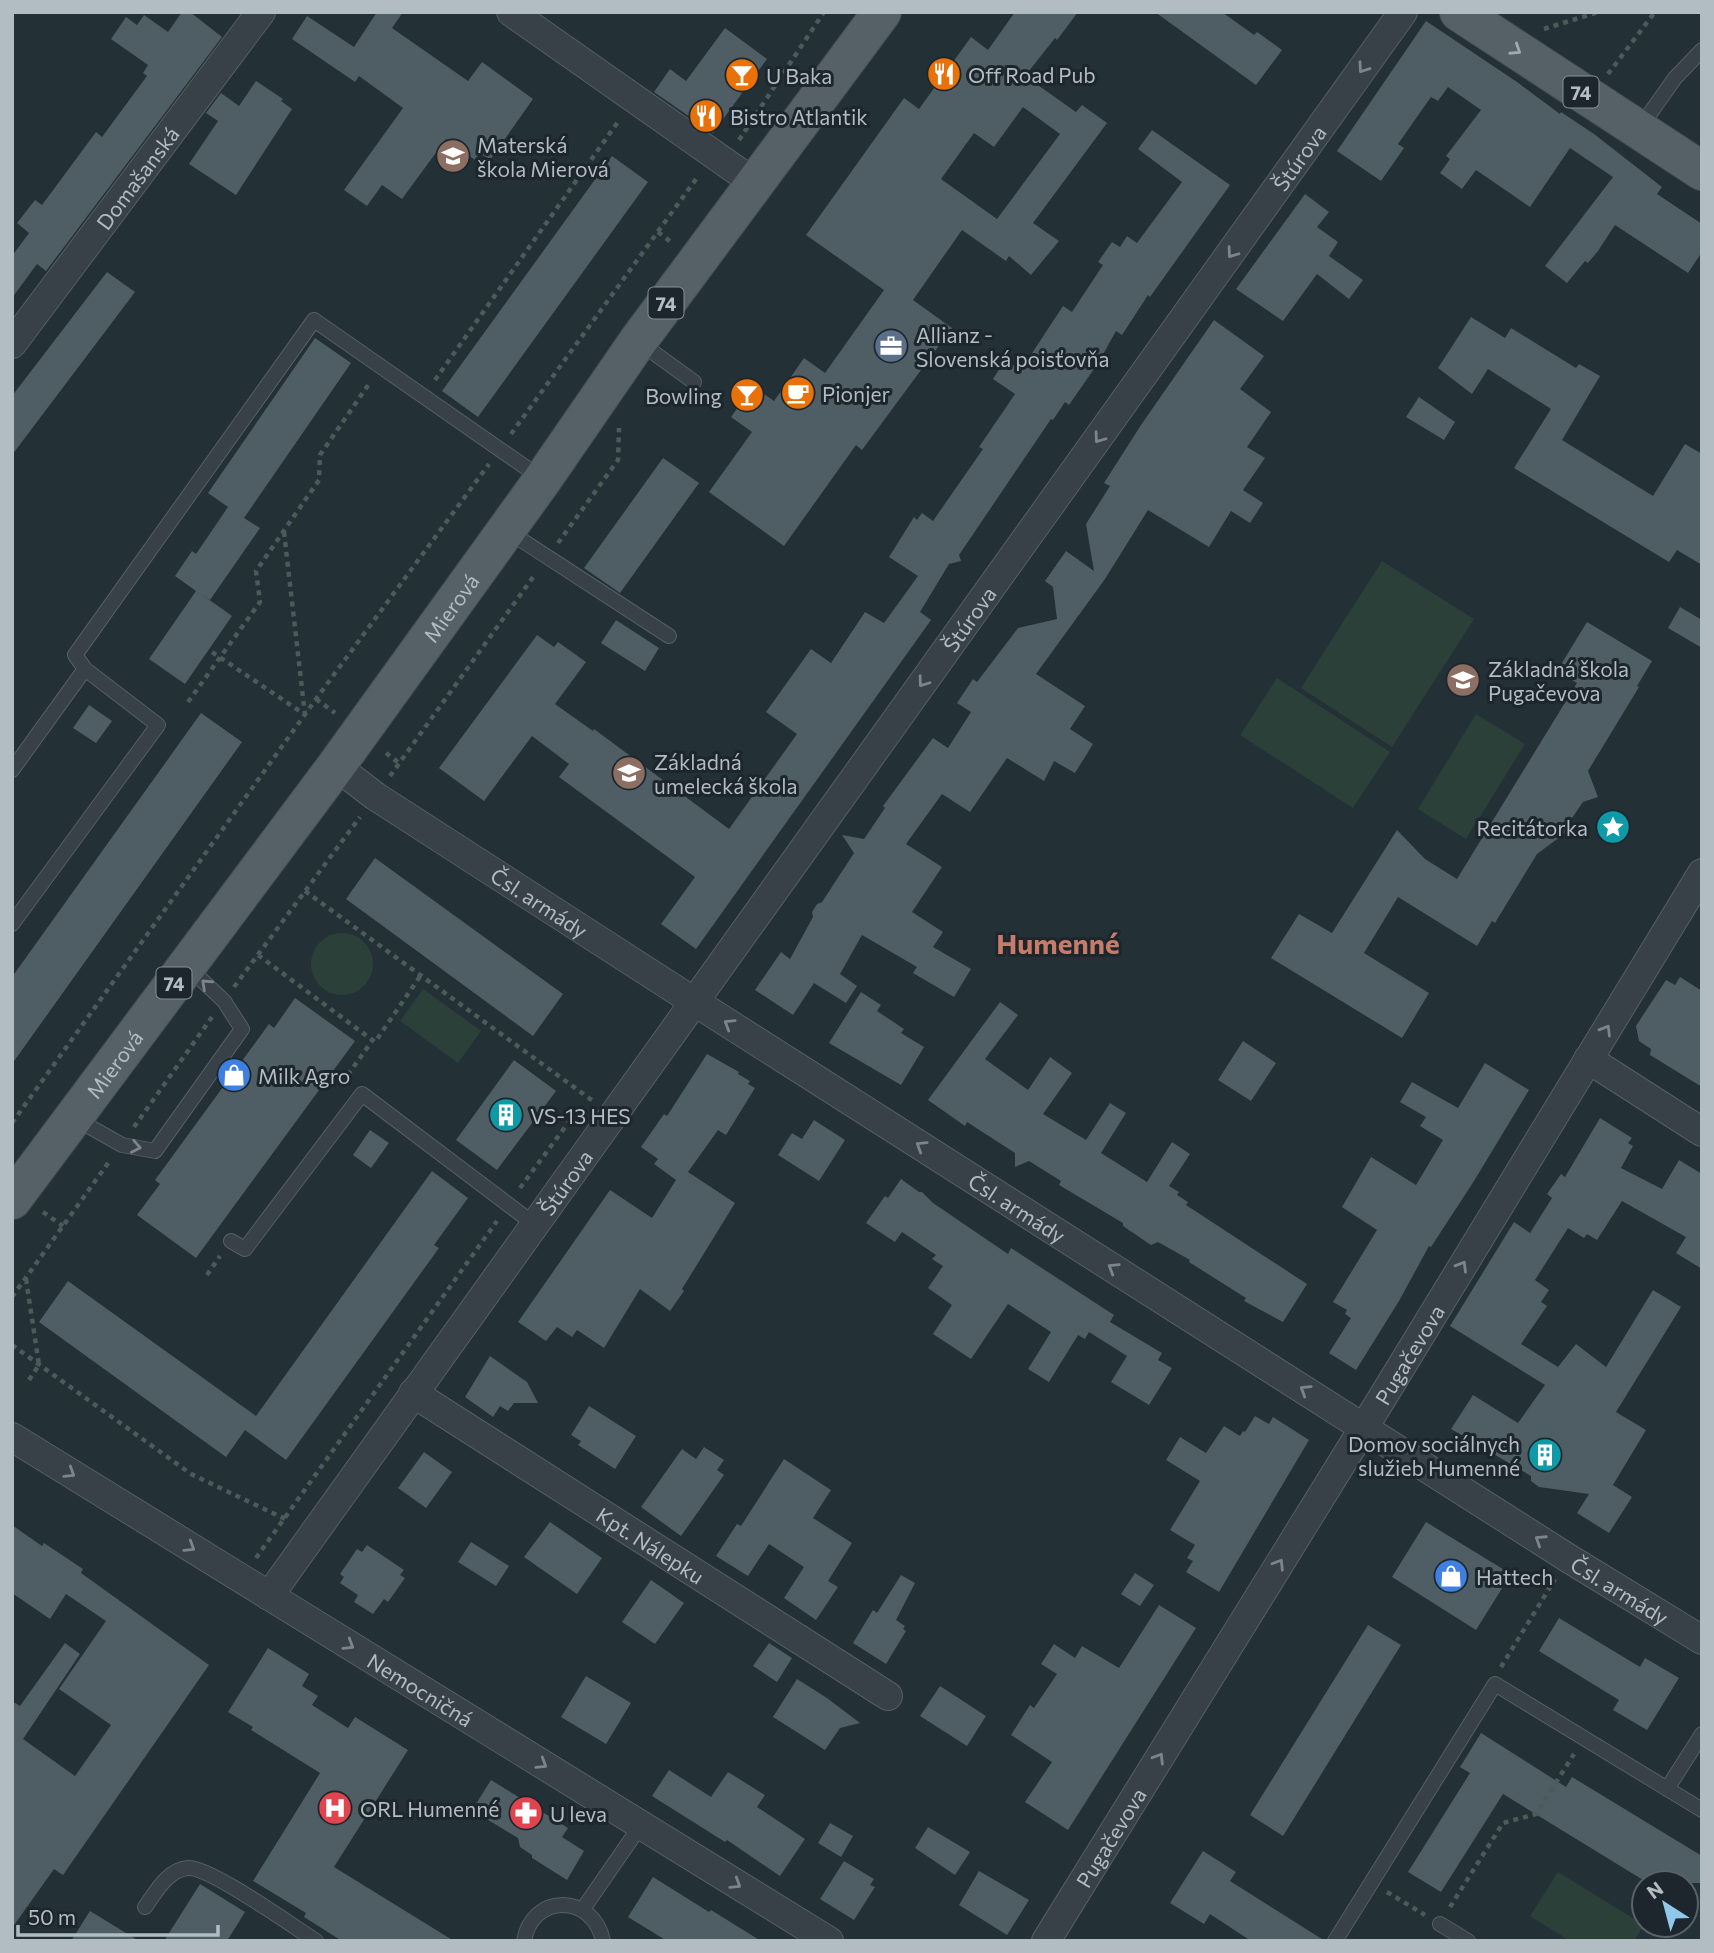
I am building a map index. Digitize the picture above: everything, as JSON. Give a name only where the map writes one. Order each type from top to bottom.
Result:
[{"type":"main road","name":"Mierová","points":[[26,1204],[75,1118],[336,766],[638,341],[882,12]]},
{"type":"main road","name":"74","points":[[1459,12],[1702,171]]},
{"type":"street","name":"Domašanská","points":[[12,344],[261,12]]},
{"type":"street","points":[[511,12],[756,184]]},
{"type":"street","name":"Štúrova","points":[[269,1596],[1403,12]]},
{"type":"street","name":"Čsl. armády","points":[[336,766],[375,796],[694,1002],[1568,1558],[1702,1640]]},
{"type":"street","name":"Pugačevova","points":[[1046,1941],[1702,873]]},
{"type":"street","points":[[1588,1059],[1702,1132]]},
{"type":"street","name":"Kpt. Nálepku","points":[[412,1393],[888,1696]]},
{"type":"street","name":"Nemocničná","points":[[12,1437],[828,1941]]},
{"type":"lane","points":[[1638,130],[1675,78],[1702,50]]},
{"type":"lane","points":[[12,924],[158,725],[85,669],[75,655],[314,320],[542,479]]},
{"type":"lane","points":[[638,341],[694,383]]},
{"type":"lane","points":[[506,530],[669,636]]},
{"type":"lane","points":[[12,770],[85,669]]},
{"type":"lane","points":[[75,1118],[122,1144],[155,1151],[242,1029],[224,1001],[186,966]]},
{"type":"lane","name":"Štúrova","points":[[231,1241],[245,1249],[362,1094],[534,1224]]},
{"type":"lane","points":[[1335,1941],[1495,1684],[1702,1811]]},
{"type":"lane","points":[[1667,1789],[1702,1734]]},
{"type":"lane","points":[[583,1909],[641,1825]]},
{"type":"lane","points":[[145,1907],[167,1877],[188,1868],[210,1874],[316,1941]]},
{"type":"lane","points":[[524,1940],[528,1926],[546,1908],[571,1905],[583,1909],[593,1918],[603,1941]]},
{"type":"lane","points":[[1440,1924],[1468,1941]]},
{"type":"path","points":[[735,145],[824,12]]},
{"type":"path","points":[[1539,31],[1598,12]]},
{"type":"path","points":[[1601,83],[1655,12]]},
{"type":"path","points":[[424,397],[635,98]]},
{"type":"path","points":[[12,1123],[316,699],[704,169]]},
{"type":"path","points":[[658,232],[674,244]]},
{"type":"path","points":[[188,702],[260,602],[256,571],[319,480],[320,455],[382,366]]},
{"type":"path","points":[[387,781],[618,460],[619,423]]},
{"type":"path","points":[[284,532],[305,715]]},
{"type":"path","points":[[212,652],[305,715]]},
{"type":"path","points":[[316,699],[336,715]]},
{"type":"path","points":[[379,748],[399,763]]},
{"type":"path","points":[[12,1297],[224,1001],[365,811]]},
{"type":"path","points":[[305,891],[597,1103]]},
{"type":"path","points":[[258,955],[374,1042],[421,975]]},
{"type":"path","points":[[26,1204],[63,1226]]},
{"type":"path","points":[[26,1278],[39,1365],[27,1383]]},
{"type":"path","points":[[12,1345],[191,1474],[285,1519],[252,1564]]},
{"type":"path","points":[[1495,1684],[1497,1672],[1568,1558]]},
{"type":"path","points":[[1372,1882],[1440,1924],[1503,1823],[1536,1814],[1584,1739]]},
{"type":"green space","points":[[1382,561],[1474,619],[1392,747],[1301,688]]},
{"type":"green space","points":[[1277,678],[1390,752],[1353,808],[1240,735]]},
{"type":"green space","points":[[1476,714],[1525,744],[1466,839],[1418,809]]},
{"type":"green space","points":[[342,933],[364,942],[373,964],[364,986],[342,995],[320,986],[311,964],[320,942]]},
{"type":"green space","points":[[423,989],[481,1031],[458,1063],[400,1021]]},
{"type":"green space","points":[[1558,1872],[1630,1916],[1630,1939],[1635,1939],[1570,1941],[1530,1916]]},
{"type":"building","points":[[182,12],[190,12],[222,37],[46,271],[37,264],[12,298],[12,256],[29,233],[17,223],[35,200],[42,205],[96,132],[102,137],[147,76],[143,73],[148,65],[111,39],[126,17],[137,25],[144,15],[168,32]]},
{"type":"building","points":[[377,12],[403,12],[392,28],[468,81],[482,62],[533,99],[490,160],[480,153],[475,160],[446,139],[402,199],[382,185],[367,206],[344,190],[403,108],[359,76],[355,82],[292,39],[307,16],[354,47]]},
{"type":"building","points":[[1015,12],[1078,12],[1025,76],[1076,112],[1082,105],[1107,123],[1033,223],[1059,241],[1031,275],[1009,256],[1006,261],[962,230],[913,300],[952,328],[862,450],[856,445],[784,546],[709,492],[752,432],[731,417],[753,386],[774,401],[804,358],[825,373],[884,290],[806,235],[904,98],[919,109],[971,37],[988,50]],"holes":[[[1023,107],[1060,134],[997,219],[941,179],[974,133],[994,147]]]},
{"type":"building","points":[[1155,12],[1222,12],[1254,35],[1257,32],[1282,50],[1256,85]]},
{"type":"building","points":[[1426,21],[1560,114],[1561,112],[1594,134],[1662,187],[1657,194],[1702,224],[1702,252],[1688,273],[1615,225],[1598,251],[1588,263],[1585,261],[1567,283],[1545,266],[1613,177],[1570,148],[1530,207],[1476,170],[1462,189],[1440,173],[1450,159],[1446,156],[1481,110],[1448,87],[1438,101],[1431,97],[1398,144],[1404,148],[1381,181],[1337,151]]},
{"type":"building","points":[[725,28],[767,59],[713,133],[654,92],[670,69],[686,81]]},
{"type":"building","points":[[256,81],[283,99],[281,101],[292,109],[236,195],[189,164],[218,121],[206,113],[221,93],[239,106]]},
{"type":"building","points":[[1152,130],[1230,185],[1150,297],[1148,295],[1122,335],[1116,331],[1101,358],[1103,366],[1094,369],[1069,405],[1065,402],[1053,420],[1051,419],[959,555],[961,561],[949,564],[920,612],[931,620],[696,949],[661,924],[695,877],[559,777],[569,764],[532,736],[484,801],[439,768],[537,635],[554,647],[558,642],[586,662],[555,704],[593,731],[594,729],[729,829],[797,734],[766,712],[811,649],[831,663],[865,612],[884,623],[918,576],[889,557],[914,517],[917,520],[922,513],[933,521],[983,449],[979,447],[1015,394],[993,379],[1005,360],[1021,370],[1063,306],[1072,312],[1103,265],[1098,262],[1112,242],[1120,247],[1127,236],[1137,243],[1182,182],[1138,149]]},
{"type":"building","points":[[612,156],[648,182],[478,417],[442,391]]},
{"type":"building","points":[[1305,194],[1329,212],[1317,227],[1338,242],[1329,256],[1363,280],[1349,299],[1317,274],[1283,321],[1236,289]]},
{"type":"building","points":[[107,272],[135,292],[12,455],[12,396]]},
{"type":"building","points":[[1471,317],[1505,338],[1511,328],[1576,368],[1579,364],[1600,376],[1562,440],[1653,496],[1685,444],[1702,454],[1702,565],[1677,550],[1669,562],[1514,468],[1551,409],[1488,369],[1472,394],[1438,368]]},
{"type":"building","points":[[1214,320],[1264,356],[1240,389],[1271,412],[1247,447],[1265,458],[1243,490],[1263,503],[1250,523],[1231,511],[1209,547],[1148,510],[1105,579],[1036,674],[1085,706],[1070,729],[1093,744],[1075,773],[1054,761],[1044,781],[1007,758],[970,812],[942,794],[906,844],[942,867],[912,912],[943,932],[933,947],[971,969],[954,997],[913,973],[917,967],[862,935],[840,974],[857,986],[846,1003],[814,983],[793,1015],[755,990],[781,952],[790,959],[813,917],[812,912],[817,904],[822,902],[854,853],[842,835],[864,839],[885,808],[883,806],[933,738],[948,748],[971,712],[957,703],[973,679],[977,682],[1018,628],[1057,619],[1053,587],[1045,581],[1066,551],[1094,571],[1086,524],[1110,486],[1104,483]]},
{"type":"building","points":[[315,338],[351,363],[244,518],[260,528],[210,600],[197,591],[232,616],[185,684],[149,659],[196,591],[175,576],[192,551],[196,554],[228,507],[208,493]]},
{"type":"building","points":[[1419,397],[1455,422],[1444,440],[1406,417]]},
{"type":"building","points":[[663,458],[699,483],[620,593],[584,568]]},
{"type":"building","points":[[1680,607],[1702,620],[1702,648],[1668,628]]},
{"type":"building","points":[[616,620],[659,648],[645,671],[601,643]]},
{"type":"building","points":[[1587,622],[1652,661],[1588,771],[1598,797],[1583,802],[1572,818],[1572,828],[1537,854],[1495,923],[1492,921],[1477,946],[1398,897],[1364,953],[1429,993],[1402,1038],[1271,958],[1299,914],[1332,933],[1397,830],[1425,859],[1457,879],[1577,683],[1557,671]]},
{"type":"building","points":[[89,705],[112,721],[96,743],[73,728]]},
{"type":"building","points":[[201,713],[242,742],[12,1064],[12,977]]},
{"type":"building","points":[[375,858],[563,994],[533,1036],[346,899]]},
{"type":"building","points":[[1680,977],[1702,991],[1702,1087],[1650,1055],[1651,1049],[1639,1041],[1636,1026],[1666,980],[1675,985]]},
{"type":"building","points":[[861,992],[881,1005],[877,1011],[904,1029],[901,1033],[924,1047],[901,1085],[829,1043]]},
{"type":"building","points":[[295,998],[355,1041],[196,1258],[137,1215],[160,1184],[155,1180],[269,1024],[274,1028]]},
{"type":"building","points":[[1000,1002],[1018,1015],[985,1059],[1028,1090],[1050,1057],[1072,1073],[1043,1114],[1086,1140],[1110,1103],[1126,1113],[1101,1153],[1147,1182],[1172,1142],[1190,1154],[1169,1186],[1188,1202],[1186,1205],[1307,1284],[1283,1322],[1244,1301],[1246,1298],[1189,1262],[1190,1260],[1158,1242],[1151,1245],[1123,1226],[1123,1223],[1059,1185],[1061,1181],[1029,1161],[1015,1167],[1015,1153],[967,1122],[965,1126],[928,1100]]},
{"type":"building","points":[[1243,1041],[1276,1063],[1251,1101],[1218,1080]]},
{"type":"building","points":[[707,1054],[739,1072],[738,1074],[750,1081],[748,1084],[755,1088],[726,1135],[718,1130],[688,1172],[735,1203],[670,1311],[640,1289],[604,1348],[577,1330],[572,1337],[557,1327],[546,1341],[518,1322],[610,1190],[652,1218],[676,1180],[654,1164],[658,1159],[641,1147],[664,1114],[667,1116]]},
{"type":"building","name":"VS-13 HES","points":[[514,1060],[556,1091],[497,1170],[456,1140]]},
{"type":"building","points":[[1485,1063],[1529,1090],[1474,1181],[1431,1247],[1429,1246],[1356,1370],[1329,1353],[1351,1318],[1345,1314],[1347,1310],[1333,1302],[1377,1230],[1342,1207],[1371,1157],[1416,1185],[1443,1140],[1420,1126],[1426,1117],[1400,1102],[1412,1082],[1458,1108]]},
{"type":"building","points":[[1600,1118],[1632,1138],[1628,1143],[1633,1146],[1621,1168],[1662,1189],[1679,1160],[1702,1174],[1702,1269],[1676,1253],[1686,1237],[1622,1201],[1597,1240],[1587,1234],[1584,1238],[1568,1228],[1535,1280],[1549,1290],[1541,1302],[1547,1306],[1521,1344],[1558,1367],[1576,1344],[1606,1367],[1653,1290],[1681,1307],[1616,1412],[1646,1430],[1613,1485],[1632,1497],[1609,1533],[1577,1513],[1589,1494],[1539,1487],[1531,1481],[1531,1476],[1451,1429],[1473,1395],[1518,1423],[1545,1385],[1450,1326],[1514,1222],[1530,1233],[1552,1198],[1547,1194],[1561,1174],[1565,1177]]},
{"type":"building","points":[[814,1120],[845,1140],[819,1181],[778,1155],[792,1133],[802,1139]]},
{"type":"building","points":[[370,1130],[389,1143],[371,1168],[353,1155]]},
{"type":"building","points":[[432,1171],[468,1198],[434,1245],[439,1248],[286,1460],[245,1430],[226,1457],[39,1322],[68,1281],[256,1416]]},
{"type":"building","points":[[901,1179],[1008,1254],[1011,1248],[1114,1315],[1110,1322],[1162,1353],[1158,1360],[1172,1368],[1149,1405],[1111,1382],[1127,1356],[1089,1332],[1085,1339],[1078,1335],[1049,1382],[1028,1369],[1051,1332],[1008,1304],[971,1359],[933,1334],[952,1305],[928,1288],[943,1266],[932,1259],[936,1255],[902,1232],[895,1242],[866,1223]]},
{"type":"building","points":[[490,1356],[527,1382],[538,1403],[514,1403],[508,1411],[500,1406],[493,1417],[465,1397]]},
{"type":"building","points":[[589,1406],[636,1436],[615,1469],[578,1445],[581,1441],[571,1435]]},
{"type":"building","points":[[1255,1416],[1269,1424],[1273,1417],[1309,1440],[1219,1592],[1186,1572],[1193,1561],[1187,1558],[1195,1545],[1170,1530],[1200,1481],[1166,1460],[1180,1437],[1206,1453],[1224,1426],[1240,1436]]},
{"type":"building","points":[[704,1447],[724,1460],[717,1470],[724,1475],[681,1536],[641,1507],[682,1449],[696,1459]]},
{"type":"building","points":[[424,1452],[452,1472],[426,1508],[398,1488]]},
{"type":"building","points":[[784,1459],[831,1490],[813,1518],[852,1543],[828,1581],[838,1587],[816,1620],[784,1598],[804,1567],[769,1544],[748,1576],[716,1556],[737,1524],[741,1526]]},
{"type":"building","points":[[550,1522],[602,1558],[577,1594],[524,1557]]},
{"type":"building","name":"Hattech","points":[[1426,1522],[1511,1574],[1476,1630],[1392,1577]]},
{"type":"building","points":[[12,1525],[83,1569],[81,1573],[209,1665],[63,1875],[54,1869],[12,1928],[12,1701],[20,1706],[65,1643],[80,1654],[23,1739],[75,1776],[111,1725],[59,1689],[106,1621],[66,1594],[50,1619],[12,1593]]},
{"type":"building","points":[[471,1542],[509,1566],[496,1586],[458,1562]]},
{"type":"building","points":[[367,1545],[404,1570],[400,1575],[405,1578],[388,1602],[384,1599],[373,1614],[354,1602],[358,1595],[340,1583],[344,1577],[340,1574],[357,1549],[362,1552]]},
{"type":"building","points":[[1135,1573],[1154,1585],[1140,1606],[1121,1594]]},
{"type":"building","points":[[901,1575],[915,1583],[896,1620],[905,1626],[903,1629],[906,1631],[886,1664],[853,1643],[873,1610],[877,1613]]},
{"type":"building","points":[[651,1580],[684,1603],[655,1644],[622,1622]]},
{"type":"building","points":[[1159,1605],[1196,1628],[1068,1830],[1025,1802],[1052,1762],[1011,1735],[1030,1705],[1034,1708],[1057,1674],[1041,1664],[1054,1644],[1075,1658],[1082,1646],[1119,1668]]},
{"type":"building","points":[[1559,1618],[1640,1667],[1645,1658],[1679,1678],[1647,1730],[1613,1710],[1619,1700],[1539,1651]]},
{"type":"building","points":[[1368,1625],[1401,1645],[1283,1836],[1250,1815]]},
{"type":"building","points":[[769,1643],[792,1658],[777,1682],[753,1666]]},
{"type":"building","name":"ORL Humenné","points":[[268,1648],[309,1674],[302,1686],[318,1696],[312,1705],[348,1728],[355,1717],[408,1750],[334,1867],[454,1941],[342,1941],[304,1917],[306,1913],[253,1881],[320,1773],[251,1730],[253,1727],[228,1712]]},
{"type":"building","points":[[586,1676],[631,1703],[606,1744],[561,1717]]},
{"type":"building","points":[[797,1679],[860,1723],[840,1728],[825,1750],[773,1717]]},
{"type":"building","points":[[940,1686],[986,1716],[967,1746],[920,1716]]},
{"type":"building","points":[[1481,1733],[1566,1787],[1572,1777],[1702,1856],[1702,1883],[1700,1869],[1630,1869],[1630,1872],[1503,1794],[1441,1892],[1408,1872],[1470,1773],[1460,1767]]},
{"type":"building","points":[[669,1770],[711,1797],[728,1772],[765,1795],[757,1807],[805,1839],[780,1876],[727,1840],[725,1842],[652,1796]]},
{"type":"building","points":[[491,1780],[568,1828],[562,1837],[584,1851],[567,1880],[532,1858],[532,1855],[520,1847],[518,1838],[485,1818],[487,1815],[474,1807]]},
{"type":"building","points":[[830,1823],[853,1836],[841,1857],[818,1843]]},
{"type":"building","points":[[928,1827],[970,1852],[955,1875],[915,1848]]},
{"type":"building","points":[[1203,1851],[1236,1872],[1230,1881],[1325,1941],[1251,1941],[1210,1914],[1204,1924],[1170,1903]]},
{"type":"building","points":[[844,1861],[874,1879],[870,1885],[875,1887],[854,1920],[820,1899]]},
{"type":"building","points":[[979,1871],[1029,1900],[1007,1935],[959,1905]]},
{"type":"building","points":[[653,1877],[761,1941],[667,1941],[628,1917]]},
{"type":"building","points":[[200,1884],[245,1912],[227,1941],[164,1941]]},
{"type":"building","points":[[90,1911],[139,1941],[71,1941]]},
{"type":"place","name":"Off Road Pub","points":[[944,74]]},
{"type":"place","name":"U Baka","points":[[742,75]]},
{"type":"place","name":"Bistro Atlantik","points":[[706,116]]},
{"type":"place","name":"Materská škola Mierová","points":[[453,156]]},
{"type":"place","name":"Allianz - Slovenská poisťovňa","points":[[891,346]]},
{"type":"place","name":"Pionjer","points":[[798,393]]},
{"type":"place","name":"Bowling","points":[[747,395]]},
{"type":"place","name":"Základná škola Pugačevova","points":[[1463,680]]},
{"type":"place","name":"Základná umelecká škola","points":[[629,773]]},
{"type":"place","name":"Recitátorka","points":[[1613,827]]},
{"type":"place","name":"Milk Agro","points":[[234,1075]]},
{"type":"place","name":"VS-13 HES","points":[[506,1115]]},
{"type":"place","name":"Domov sociálnych služieb Humenné","points":[[1545,1455]]},
{"type":"place","name":"Hattech","points":[[1451,1576]]},
{"type":"place","name":"ORL Humenné","points":[[335,1808]]},
{"type":"place","name":"U leva","points":[[526,1813]]},
{"type":"district","name":"Humenné","points":[[1058,943]]}]
